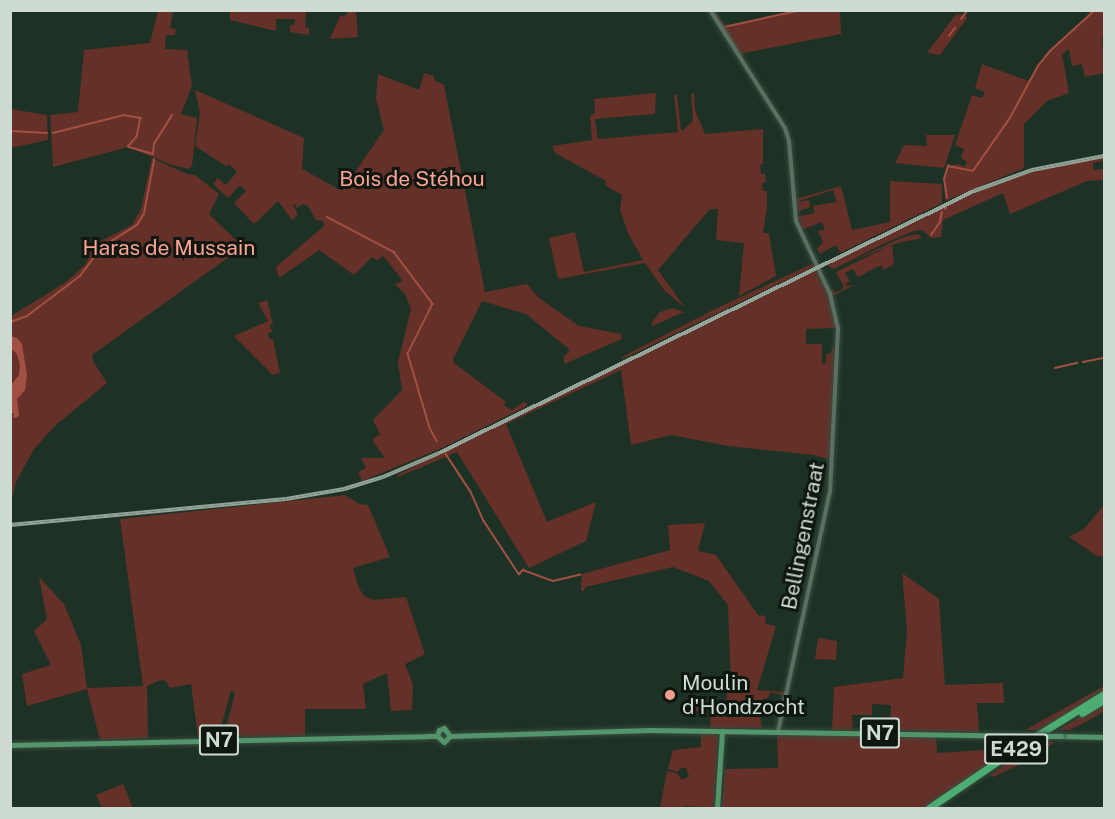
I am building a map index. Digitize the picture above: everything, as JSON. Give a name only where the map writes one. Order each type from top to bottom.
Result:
[{"type":"highway","name":"E429","points":[[929,808],[1032,738],[1104,694]]},
{"type":"highway","name":"E429","points":[[937,808],[1025,748],[1104,700]]},
{"type":"main road","points":[[444,728],[449,731],[450,736],[444,742],[437,736],[439,730],[444,728]]},
{"type":"main road","name":"N7","points":[[450,736],[722,731],[1104,737]]},
{"type":"main road","points":[[717,808],[722,731]]},
{"type":"main road","name":"N7","points":[[10,745],[437,736]]},
{"type":"street","name":"Bellingenstraat","points":[[710,10],[787,133],[794,216],[832,299],[838,344],[830,491],[778,732]]},
{"type":"green space","points":[[1095,10],[1104,11],[1104,37],[1102,37],[1104,73],[1085,77],[1082,64],[1072,66],[1069,49],[1062,54],[1069,93],[1047,101],[1024,124],[1024,168],[945,201],[944,179],[948,166],[958,164],[965,167],[967,162],[961,158],[964,149],[955,145],[972,95],[982,98],[985,92],[975,88],[982,64],[1028,81],[1057,43]]},
{"type":"green space","points":[[158,11],[173,12],[170,28],[176,29],[175,35],[166,35],[165,49],[187,50],[192,86],[181,114],[197,118],[192,166],[189,169],[172,165],[128,147],[53,167],[50,115],[78,112],[84,50],[150,43]]},
{"type":"green space","points":[[230,11],[306,11],[305,27],[309,28],[309,35],[290,32],[290,25],[295,24],[295,19],[276,19],[276,31],[230,20]]},
{"type":"green space","points":[[347,11],[356,11],[358,37],[330,39],[340,16],[347,15]]},
{"type":"green space","points":[[798,11],[840,11],[841,34],[739,54],[722,27]]},
{"type":"green space","points":[[956,14],[965,15],[967,18],[940,55],[927,53]]},
{"type":"green space","name":"Bois de Stéhou","points":[[424,73],[434,76],[434,80],[444,85],[485,292],[527,284],[539,298],[579,326],[621,334],[622,339],[564,364],[564,357],[570,350],[526,314],[482,301],[453,359],[454,363],[506,402],[504,405],[512,410],[525,401],[527,406],[442,448],[362,481],[358,472],[366,468],[361,458],[385,458],[372,440],[380,434],[373,420],[402,390],[398,362],[411,309],[405,294],[395,284],[403,281],[383,256],[377,260],[372,257],[354,275],[319,250],[279,278],[276,267],[324,226],[323,221],[316,220],[308,206],[303,204],[297,208],[295,204],[293,205],[298,215],[292,220],[278,201],[254,224],[234,203],[246,191],[240,185],[228,198],[213,184],[218,178],[226,185],[237,172],[229,164],[226,166],[195,146],[200,113],[195,90],[304,138],[302,169],[342,191],[384,130],[376,99],[378,74],[419,90]]},
{"type":"green space","points":[[656,93],[655,114],[595,119],[598,139],[678,132],[674,95],[677,94],[681,130],[693,121],[691,94],[694,93],[695,110],[705,134],[763,129],[763,164],[760,165],[761,174],[765,174],[766,182],[762,183],[763,191],[767,191],[767,207],[763,233],[769,233],[776,276],[739,296],[744,243],[716,240],[718,209],[710,209],[658,270],[685,308],[664,290],[645,263],[558,279],[549,238],[575,232],[584,272],[643,260],[628,233],[620,210],[622,195],[606,186],[606,181],[555,153],[552,146],[592,140],[590,116],[595,113],[594,99]]},
{"type":"green space","points":[[11,109],[47,115],[48,140],[11,148]]},
{"type":"green space","points":[[926,135],[955,135],[944,168],[895,163],[904,145],[927,146]]},
{"type":"green space","name":"Haras de Mussain","points":[[152,158],[187,174],[195,175],[219,194],[209,214],[243,247],[92,355],[93,361],[107,383],[56,425],[34,449],[16,482],[11,502],[11,316],[66,282],[86,264],[93,245],[132,225],[141,209]]},
{"type":"green space","points":[[1104,158],[1104,161],[1093,163],[1093,170],[1104,169],[1104,180],[1087,181],[1010,214],[1003,193],[943,220],[941,237],[931,238],[922,230],[914,231],[834,269],[826,265],[968,196],[1013,177],[1078,161]]},
{"type":"green space","points":[[890,181],[942,184],[942,203],[840,253],[836,245],[820,254],[817,249],[823,242],[818,231],[825,229],[822,222],[801,230],[796,217],[815,213],[813,206],[837,202],[833,190],[796,202],[809,200],[810,207],[795,213],[793,200],[841,186],[852,230],[890,222]]},
{"type":"green space","points":[[918,234],[922,238],[897,243],[850,262],[901,238]]},
{"type":"green space","points":[[892,245],[894,264],[884,270],[881,265],[858,277],[853,269],[845,273],[850,281],[845,284],[846,286],[854,285],[833,296],[830,290],[832,288],[835,293],[843,289],[836,272]]},
{"type":"green space","points":[[814,263],[815,266],[623,359],[622,357],[715,309]]},
{"type":"green space","points":[[817,270],[830,298],[836,328],[806,329],[806,344],[822,344],[822,364],[826,363],[826,354],[830,354],[833,347],[837,347],[832,460],[813,455],[728,446],[671,435],[631,445],[621,370],[506,424],[547,522],[596,502],[586,541],[529,568],[457,452],[398,477],[397,475],[428,459]]},
{"type":"green space","points":[[267,300],[273,324],[270,324],[272,332],[268,333],[269,339],[273,339],[280,373],[273,375],[234,336],[268,321],[258,303]]},
{"type":"green space","points":[[673,308],[684,312],[652,326],[652,322],[660,312]]},
{"type":"green space","points":[[345,495],[359,504],[368,505],[390,557],[353,568],[359,588],[364,596],[373,600],[406,597],[425,654],[405,664],[413,685],[412,710],[391,711],[387,673],[363,684],[366,709],[305,709],[305,736],[223,737],[235,694],[231,690],[218,738],[198,737],[191,684],[170,688],[166,681],[160,680],[147,686],[148,738],[100,740],[87,689],[27,706],[22,674],[51,665],[34,631],[47,619],[39,577],[64,604],[81,645],[87,688],[143,686],[120,519]]},
{"type":"green space","points":[[1104,505],[1104,557],[1097,556],[1069,537],[1084,529]]},
{"type":"green space","points":[[705,523],[698,551],[716,555],[758,615],[765,616],[766,624],[776,626],[757,690],[785,692],[781,711],[782,695],[770,692],[768,698],[763,699],[760,716],[762,728],[710,728],[711,709],[699,708],[699,711],[693,711],[695,700],[726,704],[727,692],[731,687],[728,605],[709,581],[673,567],[585,587],[584,591],[581,591],[582,574],[670,550],[668,525]]},
{"type":"green space","points":[[902,573],[939,599],[945,685],[1003,683],[1004,703],[977,703],[979,732],[889,730],[891,705],[872,704],[872,715],[852,715],[853,730],[832,730],[834,687],[903,678],[907,630]]},
{"type":"green space","points":[[818,638],[837,641],[836,660],[815,659]]},
{"type":"green space","points":[[1104,686],[1104,692],[1040,730],[1025,730]]},
{"type":"green space","points":[[1104,703],[1104,711],[1095,717],[1070,730],[1058,730]]},
{"type":"green space","points":[[701,734],[714,734],[718,737],[714,808],[684,806],[683,808],[660,808],[667,771],[677,773],[682,780],[689,776],[686,768],[681,768],[677,772],[668,769],[673,750],[701,747]]},
{"type":"green space","points":[[777,734],[936,736],[937,753],[985,750],[987,738],[1023,741],[924,808],[722,808],[725,769],[778,768]]},
{"type":"green space","points":[[1040,741],[1055,742],[1029,760],[993,777],[990,775]]},
{"type":"green space","points":[[123,784],[133,808],[102,808],[96,795]]},
{"type":"shaded area","points":[[11,336],[17,338],[22,344],[27,375],[25,390],[17,399],[19,415],[16,418],[13,417],[14,413],[11,413],[11,385],[19,375],[20,365],[17,354],[11,349]]},
{"type":"waterway","points":[[713,10],[724,27]]},
{"type":"waterway","points":[[742,57],[724,27],[801,10]]},
{"type":"waterway","points":[[961,19],[968,10]]},
{"type":"waterway","points":[[947,198],[944,179],[948,166],[973,171],[1010,118],[1038,66],[1050,51],[1095,10]]},
{"type":"waterway","points":[[949,36],[955,28]]},
{"type":"waterway","points":[[53,133],[124,115],[141,118],[137,137],[128,147]]},
{"type":"waterway","points":[[129,147],[153,154],[154,144],[172,115]]},
{"type":"waterway","points":[[10,131],[47,133]]},
{"type":"waterway","points":[[10,322],[27,316],[80,276],[102,247],[137,225],[144,214],[154,160]]},
{"type":"waterway","points":[[931,235],[940,222],[942,212]]},
{"type":"waterway","points":[[327,217],[394,252],[433,304],[408,354],[430,428],[437,441]]},
{"type":"waterway","points":[[1083,362],[1104,358]]},
{"type":"waterway","points":[[1055,368],[1077,363]]},
{"type":"waterway","points":[[446,454],[471,492],[484,521],[519,574],[523,570],[553,581],[580,575]]},
{"type":"railway","points":[[10,525],[286,499],[344,489],[383,477],[439,453],[974,191],[1032,170],[1104,156]]},
{"type":"place","name":"Moulin d'Hondzocht","points":[[670,695]]}]
